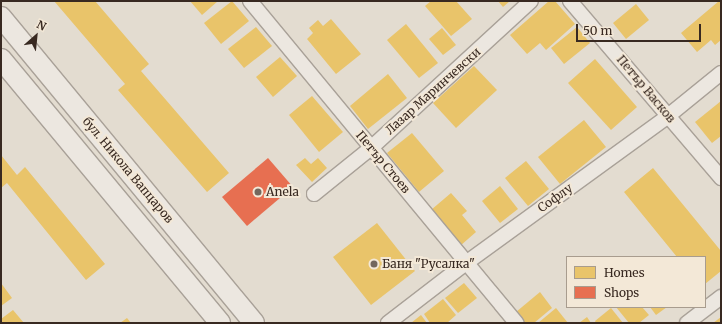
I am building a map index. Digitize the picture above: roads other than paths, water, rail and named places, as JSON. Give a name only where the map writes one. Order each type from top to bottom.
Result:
[{"type":"street","name":"Лазар Маринчевски","points":[[314,194],[371,148],[531,1]]},
{"type":"street","name":"Петър Васков","points":[[570,1],[721,178]]},
{"type":"street","name":"Петър Стоев","points":[[253,2],[371,148],[516,323]]},
{"type":"street","name":"бул. Никола Вапцаров","points":[[1,17],[254,323]]},
{"type":"street","points":[[1,59],[220,323]]},
{"type":"street","name":"Софлу","points":[[388,323],[466,263],[668,116],[721,73]]},
{"type":"street","points":[[706,308],[721,296]]},
{"type":"street","points":[[687,323],[706,308]]},
{"type":"place","name":"Anela","points":[[258,192]]},
{"type":"place","name":"Баня \"Русалка\"","points":[[374,264]]}]
